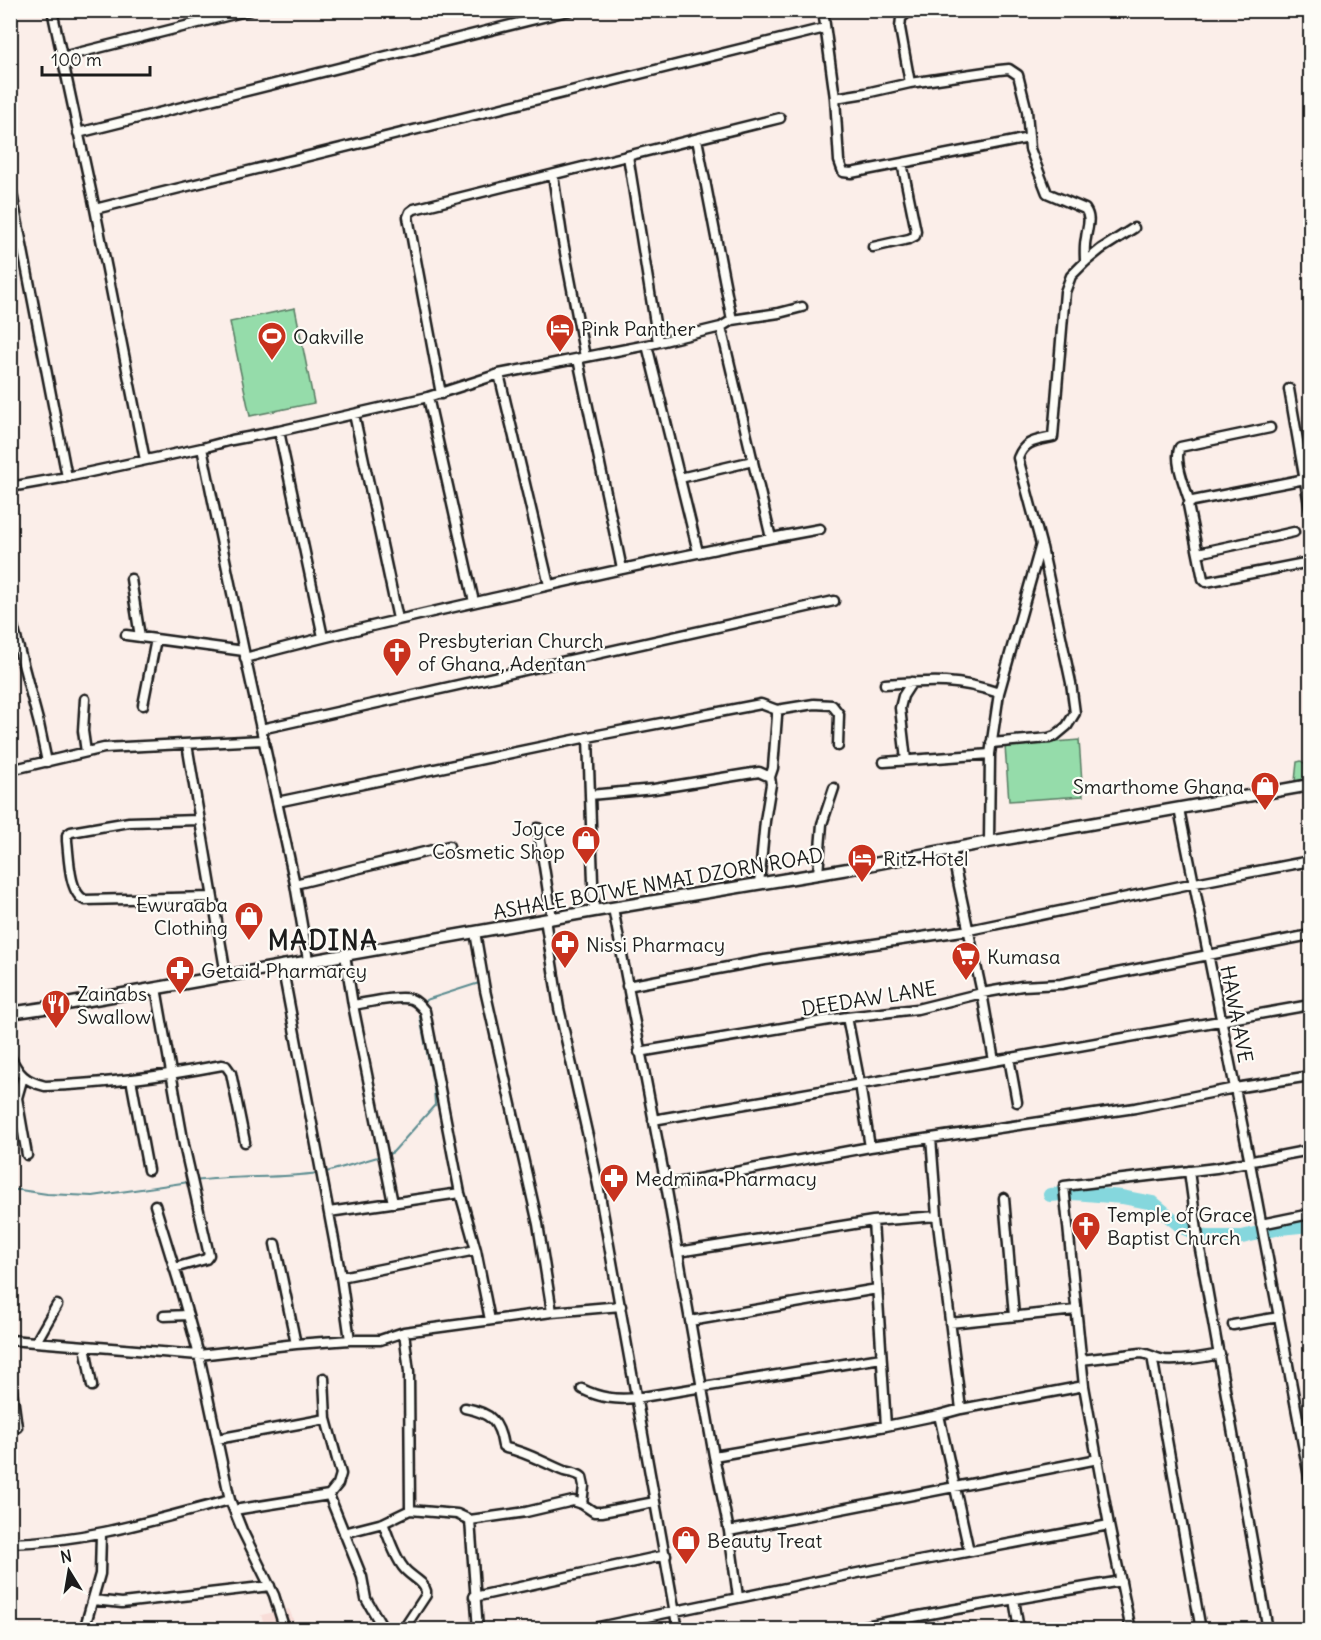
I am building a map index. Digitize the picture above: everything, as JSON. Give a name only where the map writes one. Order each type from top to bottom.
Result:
[{"type":"main road","name":"ASHALE BOTWE NMAI DZORN ROAD","points":[[10,1013],[818,874],[1311,785]]},
{"type":"street","points":[[52,10],[95,209],[145,460]]},
{"type":"street","points":[[62,57],[250,10]]},
{"type":"street","points":[[78,133],[571,10]]},
{"type":"street","points":[[823,10],[835,98],[836,139],[843,172],[851,173],[1029,138]]},
{"type":"street","points":[[910,83],[900,28],[901,18],[907,13],[919,10]]},
{"type":"street","points":[[95,209],[825,28]]},
{"type":"street","points":[[835,98],[910,83],[1009,69],[1018,75],[1022,87],[1027,111],[1030,149],[1047,193],[1085,209],[1089,214],[1085,238],[1085,262]]},
{"type":"street","points":[[441,394],[408,217],[410,212],[780,118]]},
{"type":"street","points":[[697,139],[732,320]]},
{"type":"street","points":[[628,156],[658,342]]},
{"type":"street","points":[[873,247],[915,236],[916,231],[902,163]]},
{"type":"street","points":[[553,175],[581,358],[622,568]]},
{"type":"street","points":[[10,183],[67,477]]},
{"type":"street","points":[[992,743],[1055,736],[1067,726],[1075,713],[1071,683],[1041,544],[1018,458],[1022,448],[1029,442],[1053,437],[1065,292],[1071,276],[1101,249],[1134,228]]},
{"type":"street","points":[[10,487],[67,477],[354,414],[441,394],[499,374],[647,345],[721,327],[732,320],[802,307]]},
{"type":"street","points":[[721,327],[771,538]]},
{"type":"street","points":[[647,345],[698,552]]},
{"type":"street","points":[[499,374],[549,585]]},
{"type":"street","points":[[1289,389],[1311,510]]},
{"type":"street","points":[[428,397],[474,603]]},
{"type":"street","points":[[354,414],[398,619]]},
{"type":"street","points":[[1270,428],[1189,444],[1180,447],[1178,451],[1178,464],[1190,503],[1188,505],[1203,579],[1206,582],[1311,562]]},
{"type":"street","points":[[279,431],[322,637]]},
{"type":"street","points":[[202,448],[244,655],[295,884],[309,960]]},
{"type":"street","points":[[680,478],[753,461]]},
{"type":"street","points":[[1190,503],[1305,479]]},
{"type":"street","points":[[126,635],[244,655],[622,568],[820,530]]},
{"type":"street","points":[[1198,553],[1294,532]]},
{"type":"street","points":[[988,842],[990,754],[999,693],[1041,544]]},
{"type":"street","points":[[131,579],[140,637]]},
{"type":"street","points":[[261,729],[834,601]]},
{"type":"street","points":[[10,615],[47,762]]},
{"type":"street","points":[[143,705],[156,639]]},
{"type":"street","points":[[885,684],[946,681],[968,683],[999,693]]},
{"type":"street","points":[[906,760],[900,708],[903,696],[912,682]]},
{"type":"street","points":[[85,699],[86,752]]},
{"type":"street","points":[[277,802],[588,736],[761,704],[777,710],[814,704],[832,705],[839,714],[838,746]]},
{"type":"street","points":[[759,884],[770,777],[773,768],[777,710]]},
{"type":"street","points":[[588,736],[594,911]]},
{"type":"street","points":[[10,770],[104,748],[264,740]]},
{"type":"street","points":[[187,744],[226,975]]},
{"type":"street","points":[[884,762],[990,754]]},
{"type":"street","points":[[590,795],[654,789],[759,772],[770,777]]},
{"type":"street","points":[[818,874],[822,824],[834,788]]},
{"type":"street","name":"HAWA AVE","points":[[1179,808],[1311,1482]]},
{"type":"street","points":[[199,820],[129,822],[71,832],[67,841],[73,887],[77,895],[85,900],[212,897]]},
{"type":"street","points":[[538,828],[559,1008],[589,1141],[621,1306],[678,1629]]},
{"type":"street","points":[[295,884],[449,846]]},
{"type":"street","points":[[951,849],[994,1061]]},
{"type":"street","points":[[627,986],[765,960],[969,930],[1311,861]]},
{"type":"street","points":[[613,908],[729,1531],[738,1597]]},
{"type":"street","points":[[475,932],[485,990],[538,1224],[552,1312]]},
{"type":"street","name":"DEEDAW LANE","points":[[639,1052],[847,1017],[917,1009],[1022,986],[1061,984],[1311,935]]},
{"type":"street","points":[[345,955],[393,1203]]},
{"type":"street","points":[[282,965],[322,1172],[350,1340]]},
{"type":"street","points":[[156,988],[184,1145],[208,1256],[206,1259],[174,1268]]},
{"type":"street","points":[[353,1005],[402,998],[412,999],[422,1007],[460,1193],[476,1250],[490,1320]]},
{"type":"street","points":[[652,1120],[1311,1005]]},
{"type":"street","points":[[847,1017],[870,1147]]},
{"type":"street","points":[[10,1056],[23,1077],[32,1083],[45,1086],[131,1079],[226,1066],[231,1073],[245,1142]]},
{"type":"street","points":[[1009,1058],[1017,1102]]},
{"type":"street","points":[[666,1185],[870,1147],[1135,1108],[1234,1088],[1311,1076]]},
{"type":"street","points":[[23,1077],[17,1098],[27,1155]]},
{"type":"street","points":[[131,1079],[148,1170]]},
{"type":"street","points":[[931,1138],[937,1216],[961,1408]]},
{"type":"street","points":[[1131,1629],[1109,1525],[1084,1386],[1064,1186],[1250,1163],[1311,1150]]},
{"type":"street","points":[[1189,1171],[1198,1238],[1268,1629]]},
{"type":"street","points":[[329,1212],[460,1193]]},
{"type":"street","points":[[1004,1198],[1014,1316]]},
{"type":"street","points":[[155,1205],[199,1355],[230,1500],[252,1552],[270,1586],[285,1629]]},
{"type":"street","points":[[1262,1228],[1311,1214]]},
{"type":"street","points":[[678,1252],[873,1221],[937,1216]]},
{"type":"street","points":[[873,1221],[886,1426]]},
{"type":"street","points":[[275,1244],[296,1344]]},
{"type":"street","points":[[341,1277],[476,1250]]},
{"type":"street","points":[[690,1321],[877,1289]]},
{"type":"street","points":[[36,1342],[57,1305]]},
{"type":"street","points":[[10,1340],[199,1355],[296,1344],[380,1340],[404,1332],[552,1312],[621,1306]]},
{"type":"street","points":[[950,1323],[1076,1310]]},
{"type":"street","points":[[164,1316],[188,1315]]},
{"type":"street","points":[[1233,1325],[1279,1317]]},
{"type":"street","points":[[404,1332],[409,1372],[410,1510]]},
{"type":"street","points":[[85,1346],[92,1386]]},
{"type":"street","points":[[1081,1360],[1141,1353],[1161,1359],[1190,1360],[1220,1354]]},
{"type":"street","points":[[1152,1356],[1201,1629]]},
{"type":"street","points":[[582,1389],[595,1396],[607,1398],[636,1398],[881,1358]]},
{"type":"street","points":[[10,1374],[17,1427]]},
{"type":"street","points":[[234,1510],[329,1495],[338,1484],[341,1474],[326,1419],[324,1378]]},
{"type":"street","points":[[714,1456],[886,1426],[961,1408],[1084,1386]]},
{"type":"street","points":[[465,1408],[480,1411],[492,1418],[501,1431],[503,1446],[506,1448],[523,1452],[582,1477],[585,1486],[582,1504]]},
{"type":"street","points":[[939,1415],[969,1551]]},
{"type":"street","points":[[217,1439],[326,1419]]},
{"type":"street","points":[[729,1531],[1098,1459]]},
{"type":"street","points":[[329,1495],[362,1577],[366,1599],[384,1629]]},
{"type":"street","points":[[10,1543],[40,1543],[101,1534],[230,1500]]},
{"type":"street","points":[[344,1533],[383,1523],[410,1510],[457,1514],[470,1520],[526,1512],[573,1501],[594,1512],[655,1502]]},
{"type":"street","points":[[470,1520],[478,1629]]},
{"type":"street","points":[[383,1523],[402,1566],[422,1584],[426,1591],[426,1595],[403,1629]]},
{"type":"street","points":[[584,1629],[610,1627],[738,1597],[1109,1525]]},
{"type":"street","points":[[84,1629],[100,1574],[101,1534]]},
{"type":"street","points":[[474,1597],[666,1555]]},
{"type":"street","points":[[844,1629],[1121,1581]]},
{"type":"street","points":[[93,1600],[122,1603],[270,1586]]},
{"type":"street","points":[[1014,1599],[1020,1629]]},
{"type":"shaded area","points":[[289,1609],[297,1629],[265,1629],[261,1615]]},
{"type":"green space","name":"Oakville","points":[[295,308],[314,403],[250,416],[230,322]]},
{"type":"green space","points":[[1079,740],[1083,796],[1009,801],[1005,746]]},
{"type":"green space","points":[[1301,761],[1310,767],[1310,781],[1297,784],[1295,781],[1297,762]]},
{"type":"waterway","points":[[424,1006],[426,1000],[479,983]]},
{"type":"waterway","points":[[387,1155],[393,1152],[435,1105],[434,1088],[420,1017],[422,1011]]},
{"type":"waterway","points":[[323,1173],[381,1156]]},
{"type":"waterway","points":[[195,1181],[318,1173]]},
{"type":"waterway","points":[[10,1190],[93,1196],[189,1182]]},
{"type":"waterway","points":[[1050,1195],[1074,1193],[1122,1197],[1153,1203],[1182,1227],[1206,1237],[1242,1237],[1280,1228],[1310,1225]]},
{"type":"place","name":"Pink Panther","points":[[560,354]]},
{"type":"place","name":"Oakville","points":[[272,362]]},
{"type":"place","name":"Presbyterian Church of Ghana, Adentan","points":[[397,678]]},
{"type":"place","name":"Smarthome Ghana","points":[[1265,812]]},
{"type":"place","name":"Joyce Cosmetic Shop","points":[[586,866]]},
{"type":"place","name":"Ritz Hotel","points":[[862,884]]},
{"type":"place","name":"Ewuraaba Clothing","points":[[249,942]]},
{"type":"place","name":"Nissi Pharmacy","points":[[565,970]]},
{"type":"place","name":"Kumasa","points":[[966,982]]},
{"type":"place","name":"Getaid Pharmarcy","points":[[180,996]]},
{"type":"place","name":"Zainabs Swallow","points":[[56,1030]]},
{"type":"place","name":"Medmina Pharmacy","points":[[614,1204]]},
{"type":"place","name":"Temple of Grace Baptist Church","points":[[1086,1252]]},
{"type":"place","name":"Beauty Treat","points":[[686,1566]]},
{"type":"district","name":"MADINA","points":[[323,940]]}]
